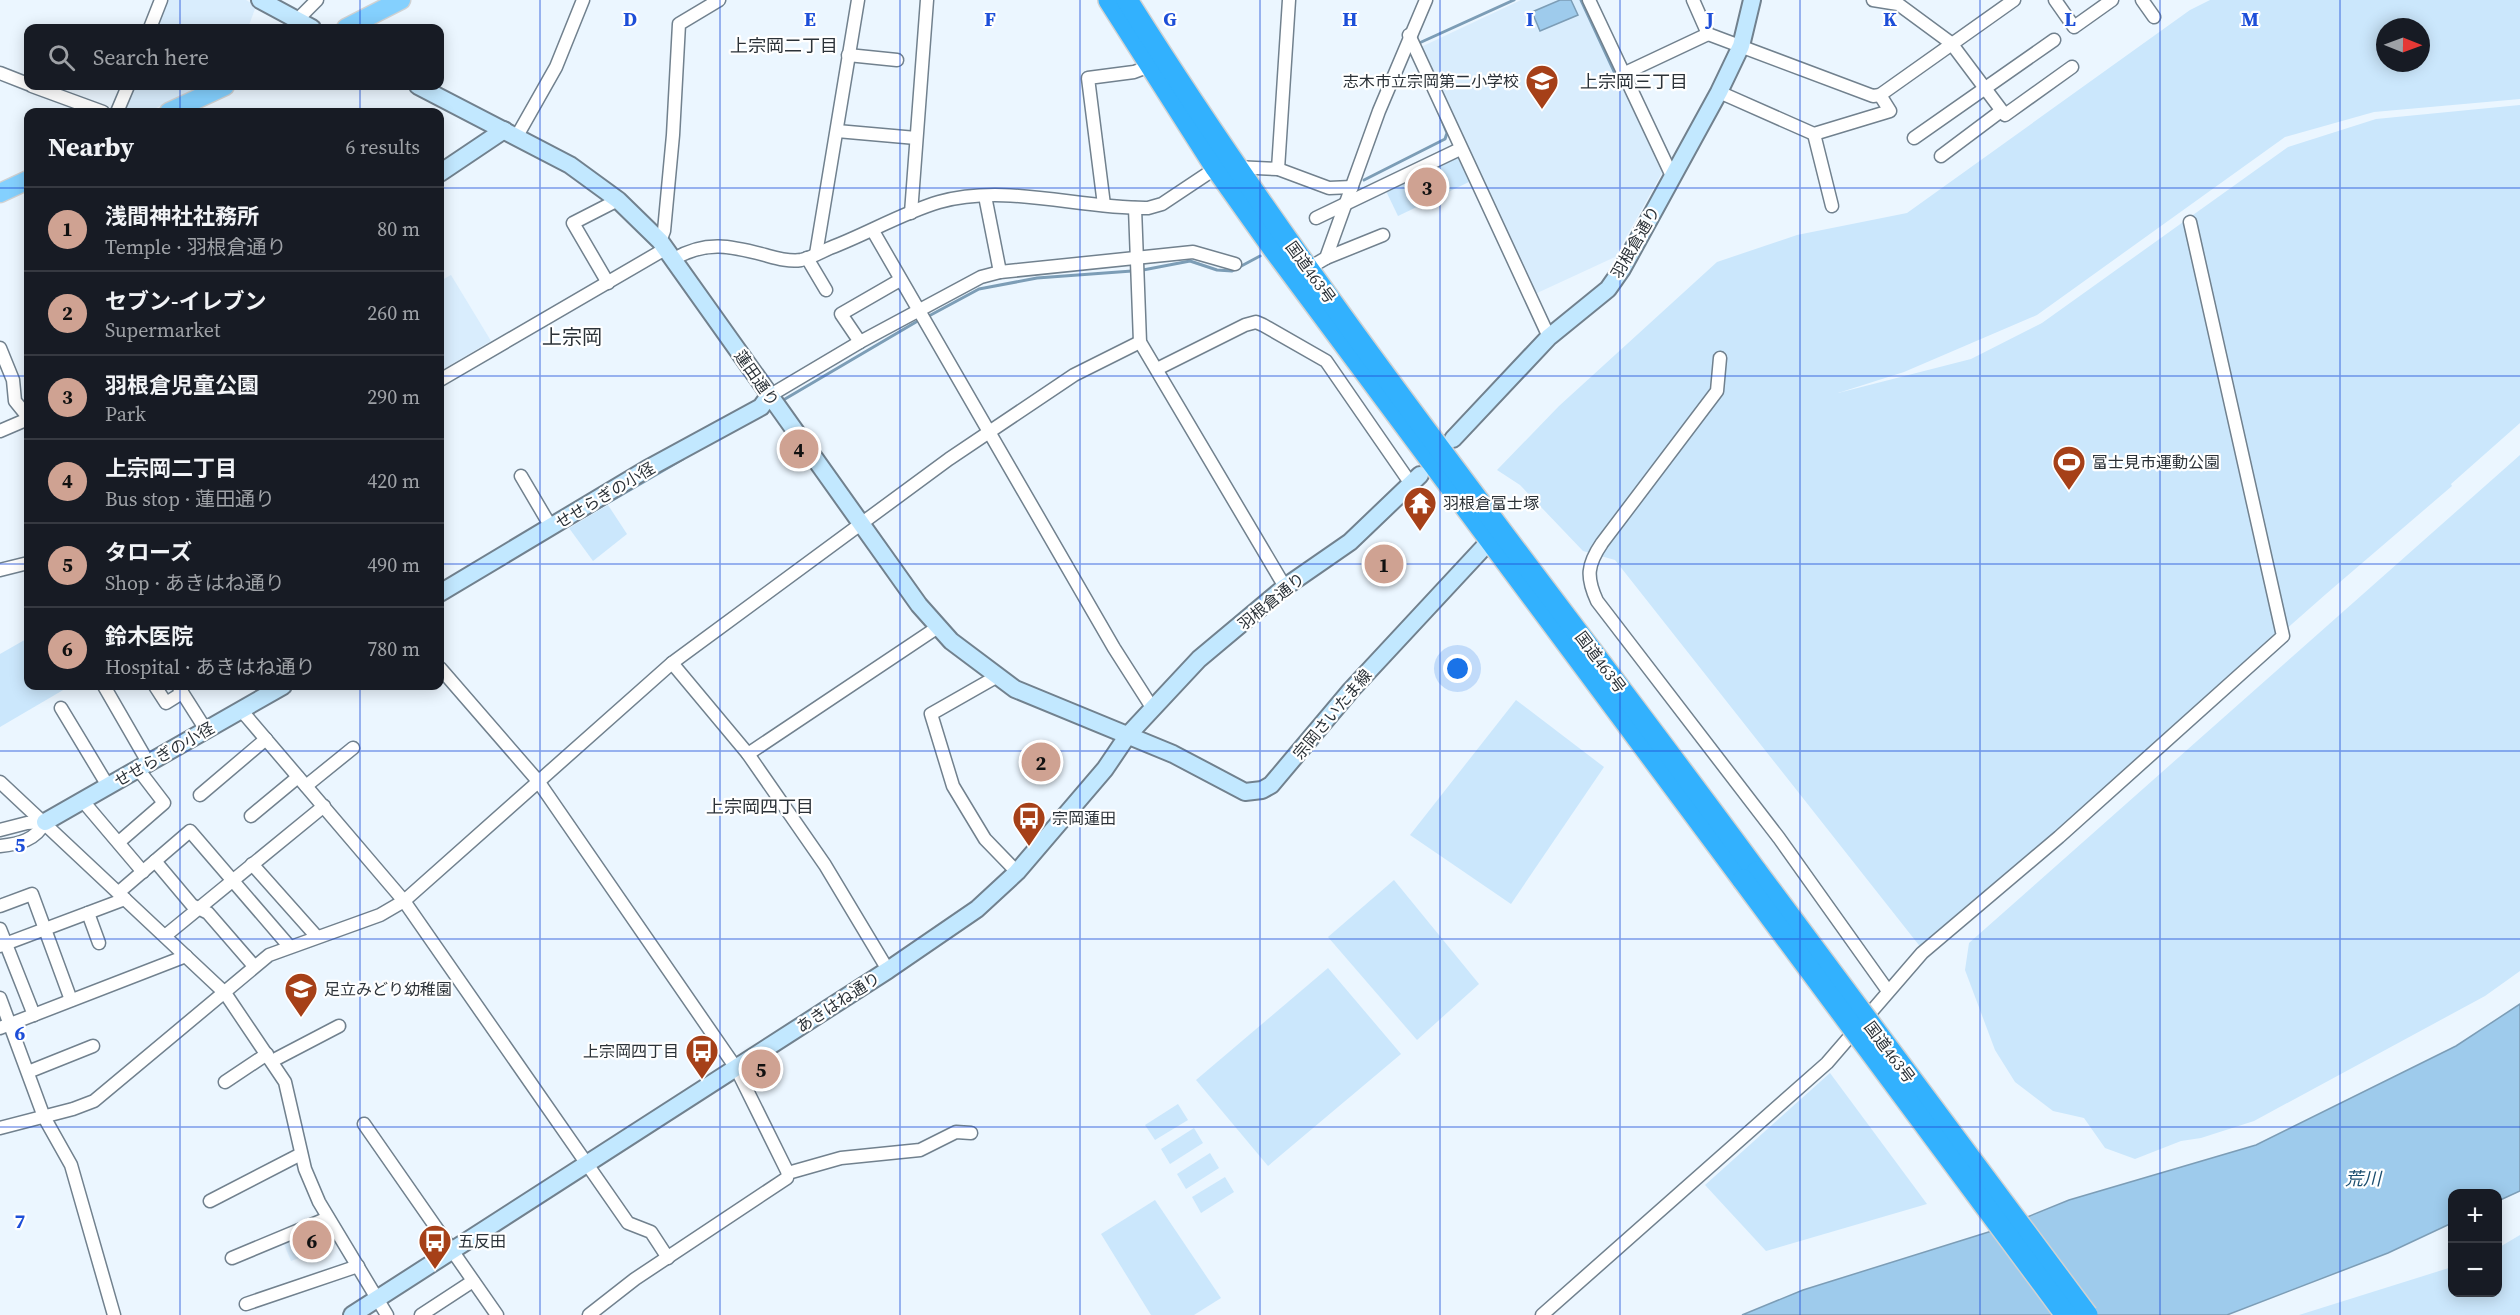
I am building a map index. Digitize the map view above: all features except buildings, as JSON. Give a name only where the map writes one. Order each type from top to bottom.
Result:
[{"type":"highway","name":"国道463号","points":[[1108,0],[1150,66],[1495,534],[1750,876],[2087,1315]]},
{"type":"highway","name":"国道463号","points":[[1127,0],[1226,167],[1317,263],[1400,395],[1495,534]]},
{"type":"highway","name":"国道463号","points":[[1750,876],[2066,1315]]},
{"type":"main road","points":[[354,24],[401,0]]},
{"type":"main road","points":[[178,108],[216,90]]},
{"type":"main road","points":[[0,193],[24,182]]},
{"type":"street","points":[[152,24],[162,0]]},
{"type":"street","points":[[260,0],[303,24]]},
{"type":"street","points":[[296,21],[317,0]]},
{"type":"street","points":[[444,171],[511,133],[556,67],[583,0]]},
{"type":"street","points":[[666,250],[664,231],[673,135],[679,24],[719,0]]},
{"type":"street","points":[[826,290],[811,256],[837,131],[858,0]]},
{"type":"street","points":[[911,213],[927,0]]},
{"type":"street","points":[[1278,169],[1289,0]]},
{"type":"street","points":[[1317,263],[1347,202],[1409,35],[1426,0]]},
{"type":"street","points":[[1589,0],[1672,176]]},
{"type":"street","points":[[1693,0],[1708,34]]},
{"type":"street","name":"羽根倉通り","points":[[1453,439],[1549,337],[1608,289],[1622,269],[1719,92],[1741,46],[1752,0]]},
{"type":"street","points":[[1873,0],[1899,2],[1951,43],[2005,115],[2072,67]]},
{"type":"street","points":[[1623,74],[1708,34],[1874,96],[1880,95],[2014,0]]},
{"type":"street","points":[[2055,0],[2074,27],[2112,0]]},
{"type":"street","points":[[2142,0],[2154,17]]},
{"type":"street","points":[[1409,35],[1549,337]]},
{"type":"street","points":[[1914,138],[2054,40]]},
{"type":"street","points":[[848,55],[897,60]]},
{"type":"street","points":[[1104,205],[1088,78],[1134,72],[1150,66]]},
{"type":"street","points":[[0,73],[24,83]]},
{"type":"street","points":[[44,90],[92,108]]},
{"type":"street","points":[[118,108],[126,90]]},
{"type":"street","name":"蓮田通り","points":[[426,90],[570,165],[618,200],[666,250],[862,526],[951,641],[996,677],[1039,701],[1128,735]]},
{"type":"street","points":[[1719,92],[1815,134],[1890,111],[1880,95]]},
{"type":"street","points":[[1941,156],[2001,111]]},
{"type":"street","points":[[837,131],[916,138]]},
{"type":"street","points":[[1815,134],[1832,206]]},
{"type":"street","points":[[1316,218],[1460,149]]},
{"type":"street","points":[[444,378],[666,250],[687,251],[720,245],[781,259],[811,256],[939,202],[985,196],[1013,196],[1135,208],[1162,204],[1226,167],[1278,169],[1329,188],[1352,187]]},
{"type":"street","points":[[985,196],[1000,272]]},
{"type":"street","points":[[608,283],[573,223],[618,200]]},
{"type":"street","points":[[1135,208],[1140,342],[1285,587]]},
{"type":"street","points":[[1542,1315],[1827,1063],[1922,953],[2059,837],[2283,636],[2190,222]]},
{"type":"street","points":[[873,231],[988,433],[1153,709]]},
{"type":"street","points":[[1317,263],[1383,235]]},
{"type":"street","points":[[769,396],[860,342],[981,277],[1000,272],[1193,252],[1235,264]]},
{"type":"street","points":[[860,342],[841,314],[900,280]]},
{"type":"street","points":[[1157,369],[1245,324],[1256,322],[1326,361],[1415,479]]},
{"type":"street","points":[[0,1128],[73,1109],[103,1095],[269,955],[380,915],[404,901],[672,663],[862,526],[949,459],[1074,375],[1140,342]]},
{"type":"street","points":[[0,348],[13,380],[15,401],[24,413]]},
{"type":"street","points":[[1720,358],[1717,391],[1602,543],[1588,570],[1589,583],[1597,602],[1779,838],[1888,991]]},
{"type":"street","name":"せせらぎの小径","points":[[444,591],[647,469],[761,407],[769,396]]},
{"type":"street","points":[[0,431],[24,420]]},
{"type":"street","points":[[521,476],[551,527]]},
{"type":"street","name":"羽根倉通り","points":[[1128,735],[1199,659],[1285,587],[1350,542],[1415,479]]},
{"type":"street","name":"宗岡さいたま線","points":[[1128,735],[1199,766],[1245,792],[1262,790],[1271,785],[1351,690],[1495,534]]},
{"type":"street","points":[[0,570],[24,564]]},
{"type":"street","points":[[748,754],[938,627]]},
{"type":"street","points":[[672,663],[748,754],[825,865],[888,970]]},
{"type":"street","points":[[444,673],[538,781],[736,1068],[788,1173],[787,1178],[635,1279],[590,1315]]},
{"type":"street","points":[[996,677],[931,714],[953,786],[985,838],[1017,872]]},
{"type":"street","points":[[106,690],[164,803],[119,842]]},
{"type":"street","points":[[158,690],[166,703],[179,690]]},
{"type":"street","points":[[181,690],[206,730]]},
{"type":"street","name":"せせらぎの小径","points":[[0,830],[27,823],[45,822],[206,730],[244,713],[277,690]]},
{"type":"street","points":[[61,708],[108,786]]},
{"type":"street","points":[[244,713],[404,901],[586,1165],[628,1222],[651,1232],[668,1258]]},
{"type":"street","name":"あきはね通り","points":[[352,1315],[888,970],[977,909],[1017,872],[1105,769],[1128,735]]},
{"type":"street","points":[[200,795],[266,739]]},
{"type":"street","points":[[251,816],[353,748]]},
{"type":"street","points":[[0,782],[225,993],[289,1091],[301,1154],[318,1203],[387,1315]]},
{"type":"street","points":[[82,800],[143,872]]},
{"type":"street","points":[[165,936],[324,806]]},
{"type":"street","name":"せせらぎの小径","points":[[0,846],[21,843],[32,838],[40,832],[45,822]]},
{"type":"street","points":[[3,945],[88,913],[122,895],[143,872],[190,831],[289,946]]},
{"type":"street","points":[[155,861],[192,905],[208,913],[254,966]]},
{"type":"street","points":[[252,864],[317,937]]},
{"type":"street","points":[[0,906],[32,894],[71,1000]]},
{"type":"street","points":[[88,913],[99,943]]},
{"type":"street","points":[[0,929],[3,945],[34,1015]]},
{"type":"street","points":[[5,1026],[186,956]]},
{"type":"street","points":[[0,998],[5,1026],[28,1072],[44,1117],[71,1165],[114,1315]]},
{"type":"street","points":[[225,1082],[269,1058],[339,1026]]},
{"type":"street","points":[[28,1072],[93,1046]]},
{"type":"street","points":[[364,1124],[497,1315]]},
{"type":"street","points":[[788,1173],[842,1158],[920,1150],[956,1132],[971,1133]]},
{"type":"street","points":[[210,1201],[301,1154]]},
{"type":"street","points":[[232,1258],[328,1218]]},
{"type":"street","points":[[246,1304],[358,1266]]},
{"type":"street","points":[[421,1315],[473,1281]]},
{"type":"shaded area","points":[[167,0],[246,0],[256,6],[249,24],[158,24]]},
{"type":"shaded area","name":"志木市立宗岡第二小学校","points":[[1521,0],[1583,0],[1662,173],[1615,257],[1535,294],[1421,47]]},
{"type":"shaded area","name":"富士見市運動公園","points":[[2210,0],[2520,0],[2520,99],[2374,112],[2285,137],[2037,315],[1904,372],[1838,393],[1971,359],[2042,323],[2288,147],[2376,119],[2520,105],[2520,423],[2451,484],[2452,486],[1922,949],[1615,560],[1583,551],[1520,485],[1497,470],[1559,406],[1717,262],[1797,235],[1907,213],[2190,10]]},
{"type":"shaded area","points":[[132,90],[196,90],[156,108],[124,108]]},
{"type":"shaded area","points":[[1458,158],[1469,182],[1398,216],[1386,191]]},
{"type":"shaded area","points":[[451,275],[491,341],[444,369],[444,279]]},
{"type":"shaded area","points":[[2520,455],[2520,971],[2485,996],[2254,1121],[2201,1138],[2181,1141],[2135,1159],[2105,1148],[2084,1118],[2053,1111],[2015,1082],[1995,1050],[1965,970],[1969,943]]},
{"type":"shaded area","points":[[608,505],[627,534],[593,561],[569,528]]},
{"type":"shaded area","points":[[24,640],[24,690],[63,690],[0,727],[0,654]]},
{"type":"shaded area","points":[[1516,700],[1604,767],[1511,904],[1410,835]]},
{"type":"shaded area","points":[[1394,880],[1479,984],[1417,1040],[1328,937]]},
{"type":"shaded area","points":[[1328,968],[1401,1054],[1268,1166],[1196,1080]]},
{"type":"shaded area","points":[[1830,1073],[1927,1204],[1766,1251],[1705,1185]]},
{"type":"shaded area","points":[[1178,1104],[1188,1120],[1155,1140],[1145,1125]]},
{"type":"shaded area","points":[[1194,1128],[1203,1143],[1170,1164],[1161,1149]]},
{"type":"shaded area","points":[[1210,1153],[1219,1168],[1186,1189],[1177,1174]]},
{"type":"shaded area","points":[[1225,1177],[1234,1192],[1201,1213],[1192,1197]]},
{"type":"shaded area","points":[[1155,1200],[1221,1298],[1194,1315],[1151,1315],[1101,1234]]},
{"type":"shaded area","points":[[328,1218],[343,1242],[291,1261],[281,1237]]},
{"type":"shaded area","points":[[2520,1235],[2520,1315],[2299,1315],[2448,1268],[2448,1297],[2502,1297],[2502,1246]]},
{"type":"water","points":[[1560,0],[1571,0],[1578,15],[1540,31],[1532,12]]},
{"type":"water","name":"荒川","points":[[2520,1004],[2520,1191],[2502,1199],[2502,1189],[2448,1189],[2448,1225],[2388,1253],[2227,1315],[1742,1315],[1803,1290],[1995,1230],[2069,1200],[2256,1145],[2456,1046]]},
{"type":"waterway","points":[[1417,44],[1514,0]]},
{"type":"waterway","points":[[1581,0],[1619,82],[1624,80]]},
{"type":"waterway","points":[[1364,180],[1445,139],[1447,133],[1441,118]]},
{"type":"waterway","points":[[1143,270],[1190,261],[1217,270],[1232,271],[1260,256]]},
{"type":"waterway","points":[[927,317],[979,289],[1037,278],[1132,271]]},
{"type":"waterway","points":[[785,399],[916,322]]},
{"type":"waterway","points":[[585,516],[683,459]]},
{"type":"place","name":"志木市立宗岡第二小学校","points":[[1542,110]]},
{"type":"place","name":"羽根倉児童公園","points":[[1427,187]]},
{"type":"place","name":"上宗岡二丁目","points":[[799,449]]},
{"type":"place","name":"富士見市運動公園","points":[[2069,491]]},
{"type":"place","name":"羽根倉富士塚","points":[[1420,532]]},
{"type":"place","name":"浅間神社社務所","points":[[1384,564]]},
{"type":"place","name":"セブン-イレブン","points":[[1041,762]]},
{"type":"place","name":"宗岡蓮田","points":[[1029,847]]},
{"type":"place","name":"足立みどり幼稚園","points":[[301,1018]]},
{"type":"place","name":"タローズ","points":[[761,1069]]},
{"type":"place","name":"上宗岡四丁目","points":[[702,1080]]},
{"type":"place","name":"鈴木医院","points":[[312,1240]]},
{"type":"place","name":"五反田","points":[[435,1270]]},
{"type":"district","name":"上宗岡二丁目","points":[[784,46]]},
{"type":"district","name":"上宗岡三丁目","points":[[1634,82]]},
{"type":"district","name":"上宗岡","points":[[572,337]]},
{"type":"district","name":"上宗岡四丁目","points":[[760,807]]}]
